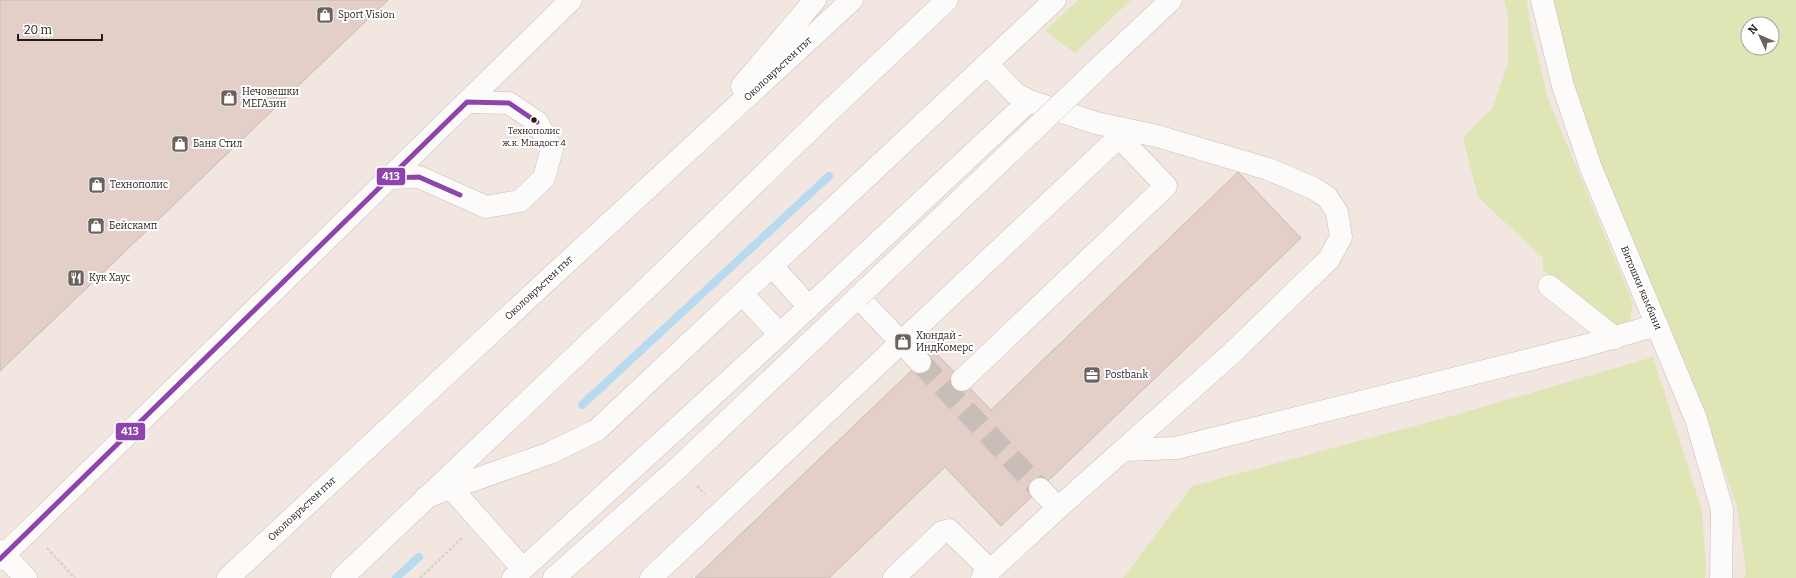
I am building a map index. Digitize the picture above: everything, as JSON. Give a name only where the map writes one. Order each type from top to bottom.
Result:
[{"type":"main road","points":[[684,155],[815,0]]},
{"type":"main road","name":"Околовръстен път","points":[[228,578],[852,0]]},
{"type":"main road","points":[[342,578],[947,0]]},
{"type":"main road","points":[[920,25],[953,0]]},
{"type":"main road","points":[[426,497],[550,453],[597,430],[1054,0]]},
{"type":"main road","points":[[554,578],[679,467],[1171,0]]},
{"type":"main road","name":"Витошки камбани","points":[[1542,0],[1563,86],[1591,168],[1696,419],[1722,509],[1721,578]]},
{"type":"main road","points":[[26,578],[1,555],[30,530],[568,1]]},
{"type":"main road","points":[[894,578],[942,532],[949,530],[986,574],[1231,354],[1329,259],[1341,237],[1338,212],[1327,197],[1313,188],[1268,169],[1157,136],[1096,123],[1029,101],[1016,94],[987,64]]},
{"type":"main road","points":[[451,488],[518,573],[780,334],[1029,101]]},
{"type":"main road","points":[[389,178],[419,177],[486,207],[520,201],[544,178],[552,149],[537,122],[509,104],[466,102]]},
{"type":"main road","points":[[652,578],[1119,137],[1166,186],[962,380]]},
{"type":"main road","points":[[772,266],[809,306]]},
{"type":"main road","points":[[1549,286],[1615,338]]},
{"type":"main road","points":[[742,294],[780,334]]},
{"type":"main road","points":[[858,297],[920,362]]},
{"type":"main road","points":[[1124,450],[1176,448],[1615,338],[1657,325]]},
{"type":"main road","points":[[1040,489],[1058,508]]},
{"type":"path","points":[[679,467],[722,511]]},
{"type":"path","points":[[30,530],[75,578]]},
{"type":"green space","points":[[1078,0],[1131,0],[1075,53],[1045,31]]},
{"type":"green space","points":[[1504,0],[1527,0],[1530,22],[1548,99],[1633,303],[1630,320],[1619,330],[1553,279],[1543,269],[1543,258],[1478,197],[1463,138],[1493,107],[1508,63],[1508,16]]},
{"type":"green space","points":[[1553,0],[1796,0],[1796,578],[1744,578],[1746,572],[1737,507],[1707,420],[1601,171],[1572,88]]},
{"type":"green space","points":[[1653,357],[1702,511],[1706,571],[1705,578],[1123,578],[1192,486],[1459,414]]},
{"type":"building","name":"Технополис","points":[[0,0],[388,0],[0,371]]},
{"type":"building","name":"Postbank","points":[[1238,172],[1301,238],[1001,526],[945,467],[829,578],[695,578],[933,350],[991,410]]},
{"type":"waterway","points":[[582,405],[829,176]]},
{"type":"waterway","points":[[396,578],[419,557]]},
{"type":"tunnel","points":[[920,362],[1040,489]]},
{"type":"transit line","name":"413","points":[[0,559],[467,102],[509,103],[537,122]]},
{"type":"transit line","name":"413","points":[[372,195],[389,178],[419,177],[460,195]]},
{"type":"place","name":"Sport Vision","points":[[325,15]]},
{"type":"place","name":"Нечовешки МЕГАзин","points":[[229,98]]},
{"type":"place","name":"Технополис ж.к. Младост 4","points":[[534,120]]},
{"type":"place","name":"Баня Стил","points":[[180,144]]},
{"type":"place","name":"Технополис","points":[[97,185]]},
{"type":"place","name":"Бейскамп","points":[[96,226]]},
{"type":"place","name":"Кук Хаус","points":[[76,278]]},
{"type":"place","name":"Хюндай - ИндКомерс","points":[[903,342]]},
{"type":"place","name":"Postbank","points":[[1092,375]]}]
